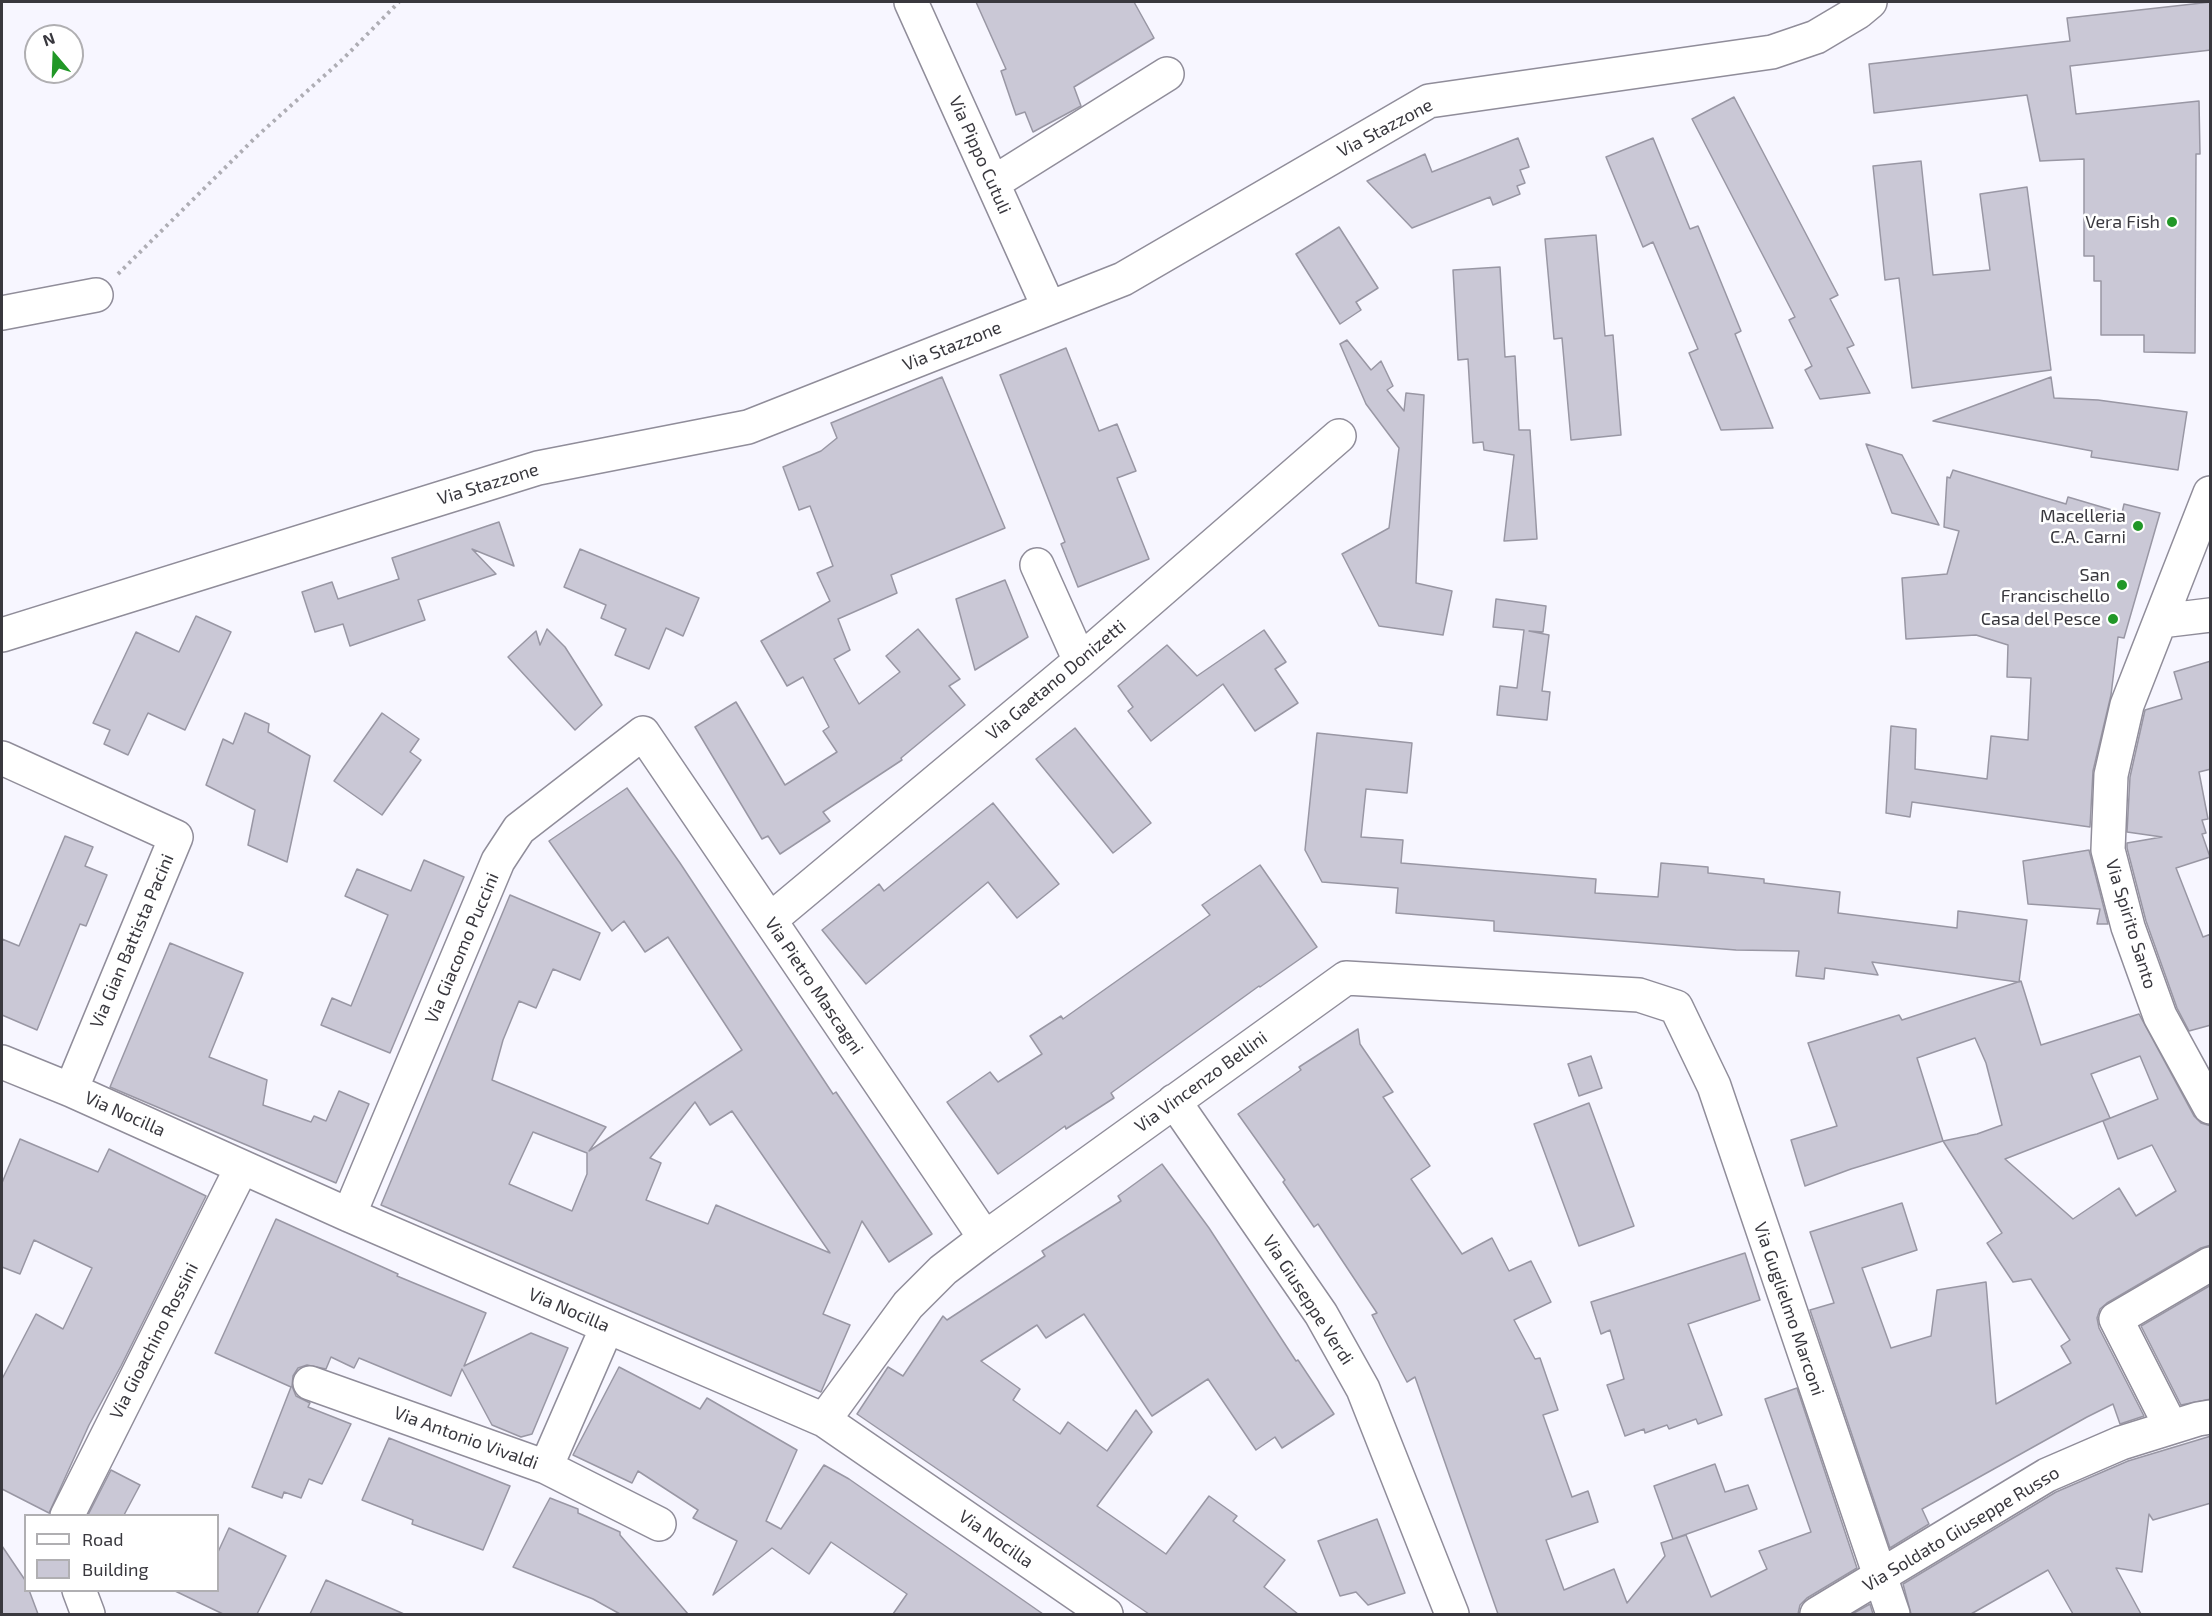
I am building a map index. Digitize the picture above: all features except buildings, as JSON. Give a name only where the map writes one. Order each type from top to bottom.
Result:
[{"type":"street","name":"Via Pippo Cutuli","points":[[911,2],[1049,308]]},
{"type":"street","name":"Via Stazzone","points":[[2,635],[538,468],[748,427],[1123,279],[1429,100],[1772,52],[1816,37],[1858,12],[1870,2]]},
{"type":"street","points":[[993,183],[1167,74]]},
{"type":"street","points":[[2,313],[96,295]]},
{"type":"street","name":"Via Gaetano Donizetti","points":[[770,920],[1080,661],[1339,436]]},
{"type":"street","name":"Via Spirito Santo","points":[[2211,493],[2127,705],[2111,775],[2108,850],[2128,927],[2160,1016],[2211,1107]]},
{"type":"street","points":[[1036,565],[1080,661]]},
{"type":"street","points":[[2161,621],[2211,615]]},
{"type":"street","name":"Via Pietro Mascagni","points":[[643,733],[985,1238]]},
{"type":"street","name":"Via Giacomo Puccini","points":[[350,1215],[498,861],[519,829],[643,733]]},
{"type":"street","name":"Via Gian Battista Pacini","points":[[2,758],[176,837],[71,1090]]},
{"type":"street","name":"Via Vincenzo Bellini","points":[[824,1420],[908,1305],[944,1270],[1346,978],[1639,995],[1676,1007]]},
{"type":"street","name":"Via Guglielmo Marconi","points":[[1676,1007],[1714,1086],[1893,1614]]},
{"type":"street","name":"Via Nocilla","points":[[2,1062],[71,1090],[350,1215],[824,1420],[1106,1614]]},
{"type":"street","name":"Via Giuseppe Verdi","points":[[1174,1101],[1322,1314],[1363,1389],[1452,1614]]},
{"type":"street","name":"Via Gioachino Rossini","points":[[68,1514],[242,1167]]},
{"type":"street","points":[[2170,1427],[2116,1318],[2211,1264]]},
{"type":"street","name":"Via Antonio Vivaldi","points":[[310,1383],[546,1467],[607,1327]]},
{"type":"street","name":"Via Soldato Giuseppe Russo","points":[[1817,1614],[2048,1475],[2121,1443],[2211,1417]]},
{"type":"street","points":[[546,1467],[659,1524]]},
{"type":"street","points":[[80,1592],[88,1614]]},
{"type":"path","points":[[96,295],[256,137],[343,59],[399,2]]},
{"type":"place","name":"Vera Fish","points":[[2172,222]]},
{"type":"place","name":"Macelleria C.A. Carni","points":[[2138,526]]},
{"type":"place","name":"San Francischello","points":[[2122,585]]},
{"type":"place","name":"Casa del Pesce","points":[[2113,619]]}]
